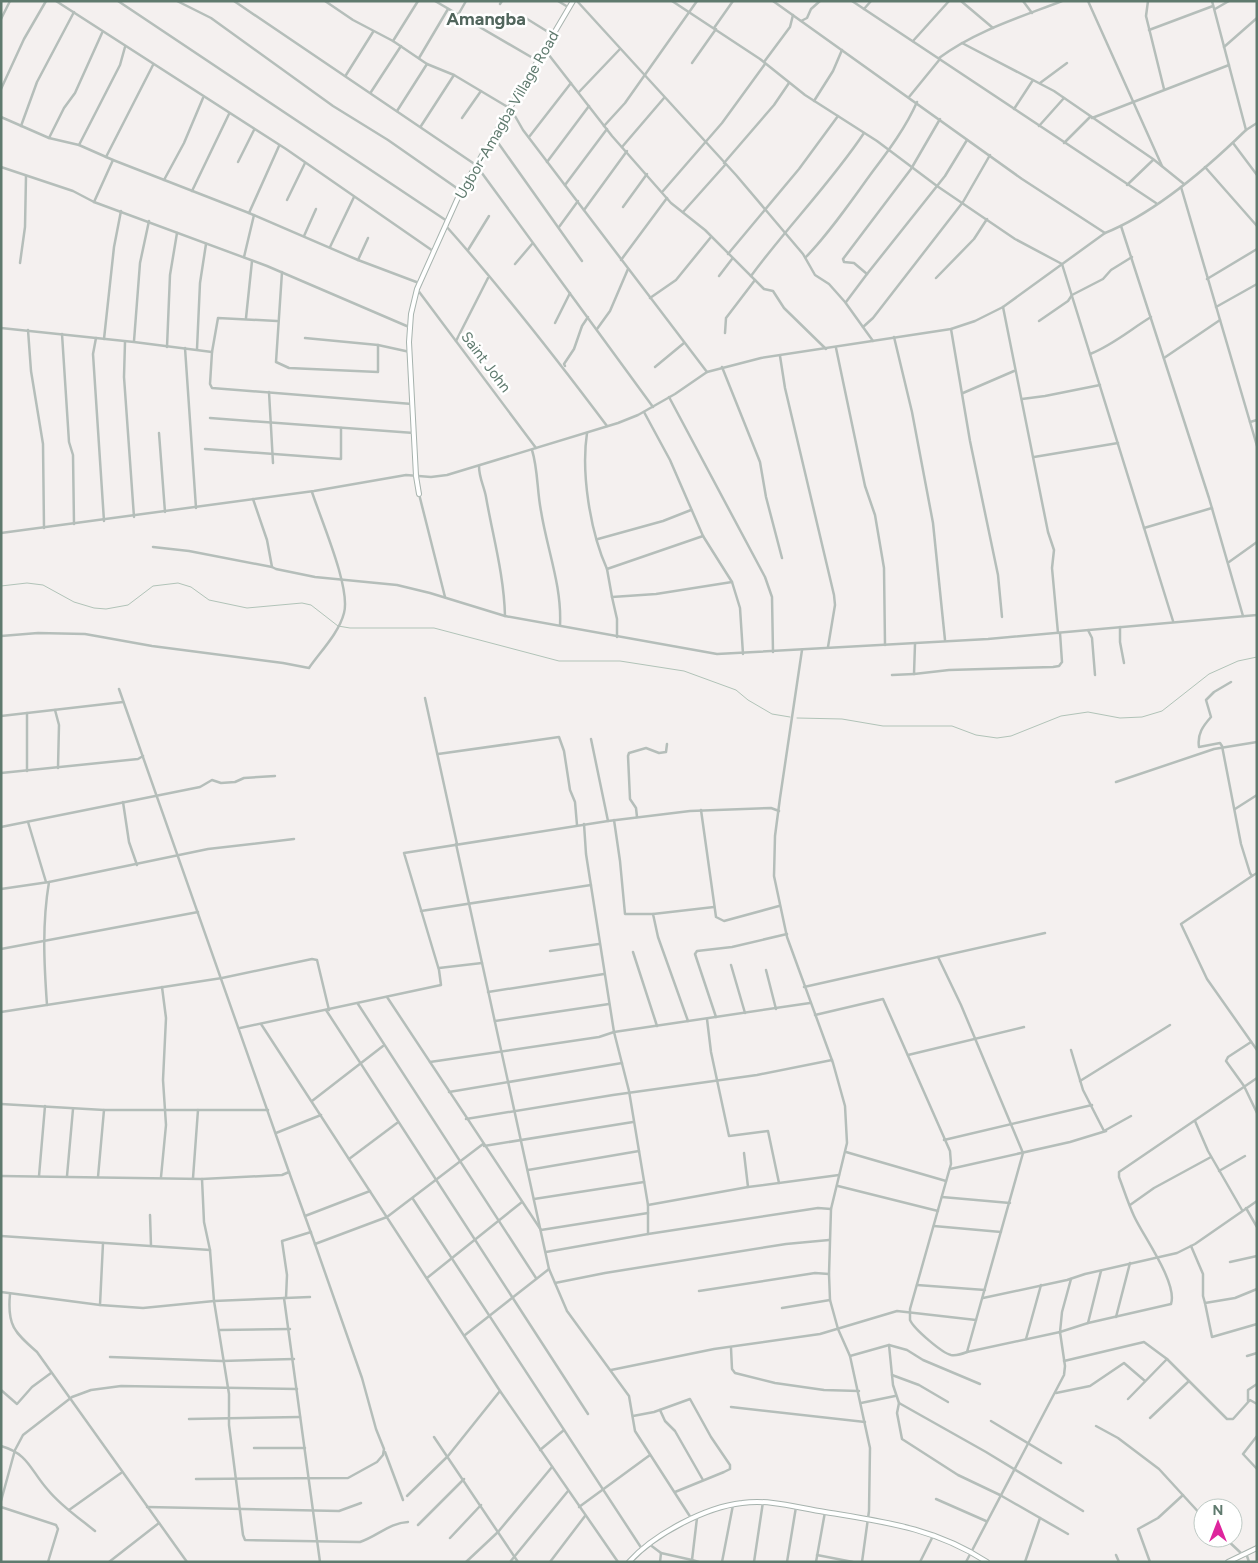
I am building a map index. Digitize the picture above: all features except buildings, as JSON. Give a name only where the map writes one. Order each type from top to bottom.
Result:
[{"type":"street","points":[[1,19],[10,1]]},
{"type":"street","points":[[1,89],[24,39],[46,1]]},
{"type":"street","points":[[56,1],[102,33],[279,145],[433,251]]},
{"type":"street","points":[[118,1],[447,224],[488,277],[565,368],[607,426]]},
{"type":"street","points":[[176,1],[212,18],[333,106],[388,140],[460,191]]},
{"type":"street","points":[[234,1],[346,75],[476,165],[653,407]]},
{"type":"street","points":[[325,1],[373,32],[393,41],[427,64],[454,75],[511,109],[528,137],[578,200],[628,270],[707,372]]},
{"type":"street","points":[[393,41],[418,1]]},
{"type":"street","points":[[435,1],[538,61]]},
{"type":"street","points":[[458,15],[466,1]]},
{"type":"street","points":[[558,1],[568,7]]},
{"type":"street","points":[[575,1],[724,164],[805,258],[815,276],[828,284],[845,302],[873,341]]},
{"type":"street","name":"Ugbor-Amagba Village Road","points":[[420,494],[416,476],[410,352],[410,327],[417,289],[460,191],[511,109],[568,7],[575,1]]},
{"type":"street","points":[[672,1],[864,133],[911,169],[963,202],[1015,239],[1062,264],[1173,621]]},
{"type":"street","points":[[565,185],[697,1]]},
{"type":"street","points":[[692,63],[733,1]]},
{"type":"street","points":[[773,1],[1022,179],[1105,233]]},
{"type":"street","points":[[801,21],[807,18],[811,9],[820,1]]},
{"type":"street","points":[[852,1],[1156,204]]},
{"type":"street","points":[[864,9],[871,1]]},
{"type":"street","points":[[913,41],[949,1]]},
{"type":"street","points":[[961,1],[993,28]]},
{"type":"street","points":[[1022,1],[1032,13]]},
{"type":"street","points":[[908,97],[940,59],[962,43],[993,28],[1062,1]]},
{"type":"street","points":[[1088,1],[1162,166]]},
{"type":"street","points":[[1148,1],[1145,8],[1149,30],[1164,89]]},
{"type":"street","points":[[1212,1],[1246,130]]},
{"type":"street","points":[[1214,10],[1229,1]]},
{"type":"street","points":[[1149,30],[1213,6]]},
{"type":"street","points":[[419,58],[448,9]]},
{"type":"street","points":[[21,126],[37,82],[74,12]]},
{"type":"street","points":[[662,191],[736,104],[790,27],[793,15]]},
{"type":"street","points":[[524,17],[553,35]]},
{"type":"street","points":[[1224,46],[1257,18]]},
{"type":"street","points":[[346,75],[373,32]]},
{"type":"street","points":[[49,138],[74,93],[102,33]]},
{"type":"street","points":[[962,43],[1064,98],[1153,159],[1183,186],[1207,279],[1257,446]]},
{"type":"street","points":[[371,92],[401,46]]},
{"type":"street","points":[[79,145],[120,64],[125,47]]},
{"type":"street","points":[[579,92],[620,49]]},
{"type":"street","points":[[545,50],[622,147],[667,198],[712,237],[764,289],[773,291],[784,308],[826,349]]},
{"type":"street","points":[[814,100],[834,71],[842,50]]},
{"type":"street","points":[[1040,84],[1068,63]]},
{"type":"street","points":[[397,110],[427,64]]},
{"type":"street","points":[[106,157],[153,65]]},
{"type":"street","points":[[1064,143],[1091,117],[1229,65]]},
{"type":"street","points":[[421,126],[454,75]]},
{"type":"street","points":[[1014,109],[1033,80]]},
{"type":"street","points":[[528,137],[571,83]]},
{"type":"street","points":[[683,212],[774,105],[789,83]]},
{"type":"street","points":[[462,118],[481,91]]},
{"type":"street","points":[[164,180],[184,143],[203,98]]},
{"type":"street","points":[[622,147],[664,98]]},
{"type":"street","points":[[1039,126],[1064,98]]},
{"type":"street","points":[[805,258],[842,214],[888,151],[910,118],[916,102]]},
{"type":"street","points":[[547,162],[589,106]]},
{"type":"street","points":[[192,191],[229,114]]},
{"type":"street","points":[[728,254],[799,169],[838,116]]},
{"type":"street","points":[[1,117],[49,138],[79,145],[254,215],[358,260],[419,283]]},
{"type":"street","points":[[867,274],[854,263],[844,262],[844,259],[911,169],[940,119]]},
{"type":"street","points":[[1,533],[104,521],[312,492],[406,475],[447,475],[587,433],[644,412],[669,398],[707,372],[722,367],[950,329],[1003,307],[1105,233],[1121,226],[1183,186],[1246,130],[1257,123]]},
{"type":"street","points":[[238,162],[254,130]]},
{"type":"street","points":[[751,276],[784,233],[836,173],[864,133]]},
{"type":"street","points":[[493,136],[582,261]]},
{"type":"street","points":[[845,302],[857,290],[867,274],[937,186],[967,140]]},
{"type":"street","points":[[1233,142],[1257,175]]},
{"type":"street","points":[[249,213],[279,145]]},
{"type":"street","points":[[584,210],[627,151]]},
{"type":"street","points":[[863,327],[895,290],[901,279],[963,202],[990,155]]},
{"type":"street","points":[[1127,185],[1153,159]]},
{"type":"street","points":[[94,202],[113,160]]},
{"type":"street","points":[[287,200],[305,163]]},
{"type":"street","points":[[1,167],[73,191],[94,202],[282,272],[410,327]]},
{"type":"street","points":[[1205,167],[1257,226]]},
{"type":"street","points":[[623,207],[647,174]]},
{"type":"street","points":[[20,263],[25,227],[26,176]]},
{"type":"street","points":[[330,247],[354,197]]},
{"type":"street","points":[[621,260],[667,198]]},
{"type":"street","points":[[559,227],[578,200]]},
{"type":"street","points":[[304,236],[316,208]]},
{"type":"street","points":[[104,339],[114,247],[121,211]]},
{"type":"street","points":[[244,258],[254,215]]},
{"type":"street","points":[[468,250],[489,216]]},
{"type":"street","points":[[936,278],[974,239],[987,219]]},
{"type":"street","points":[[134,342],[138,279],[149,221]]},
{"type":"street","points":[[1121,226],[1229,562],[1243,617]]},
{"type":"street","points":[[167,347],[170,275],[177,233]]},
{"type":"street","points":[[650,298],[676,280],[712,237]]},
{"type":"street","points":[[358,260],[368,238]]},
{"type":"street","points":[[197,350],[202,263],[206,244]]},
{"type":"street","points":[[515,264],[532,244]]},
{"type":"street","points":[[1207,279],[1257,250]]},
{"type":"street","points":[[1039,320],[1068,301],[1072,295],[1103,279],[1110,270],[1132,257]]},
{"type":"street","points":[[719,276],[732,259]]},
{"type":"street","points":[[246,318],[252,262]]},
{"type":"street","points":[[597,329],[610,311],[628,270]]},
{"type":"street","points":[[282,272],[277,321],[276,362],[289,368],[378,372],[378,345]]},
{"type":"street","points":[[456,341],[488,277]]},
{"type":"street","points":[[725,333],[726,318],[755,280]]},
{"type":"street","points":[[1216,307],[1257,284]]},
{"type":"street","name":"Saint John","points":[[417,289],[536,448]]},
{"type":"street","points":[[555,323],[570,293]]},
{"type":"street","points":[[892,675],[1059,666],[1062,662],[1053,577],[1053,542],[1048,532],[1003,307]]},
{"type":"street","points":[[565,368],[564,364],[574,349],[582,326],[588,317]]},
{"type":"street","points":[[1090,354],[1119,339],[1133,326],[1151,317]]},
{"type":"street","points":[[277,321],[218,318],[212,352],[210,384],[212,388],[412,404]]},
{"type":"street","points":[[1164,358],[1220,320]]},
{"type":"street","points":[[1,328],[212,352]]},
{"type":"street","points":[[950,329],[998,575],[1002,617]]},
{"type":"street","points":[[28,330],[31,371],[43,444],[44,528]]},
{"type":"street","points":[[62,334],[70,442],[73,455],[74,524]]},
{"type":"street","points":[[894,337],[912,412],[933,524],[945,640]]},
{"type":"street","points":[[96,338],[93,354],[104,521]]},
{"type":"street","points":[[306,338],[378,345],[410,352]]},
{"type":"street","points":[[125,342],[124,378],[134,516]]},
{"type":"street","points":[[655,367],[684,343]]},
{"type":"street","points":[[185,348],[196,508]]},
{"type":"street","points":[[836,348],[865,486],[875,515],[884,568],[885,645]]},
{"type":"street","points":[[780,356],[785,388],[834,595],[828,647]]},
{"type":"street","points":[[722,367],[760,462],[767,503],[782,558]]},
{"type":"street","points":[[963,393],[1015,370]]},
{"type":"street","points":[[1022,399],[1100,385]]},
{"type":"street","points":[[269,392],[273,424],[273,463]]},
{"type":"street","points":[[669,398],[764,577],[772,597],[773,652]]},
{"type":"street","points":[[644,412],[670,460],[690,510],[703,536],[732,582],[740,608],[743,654]]},
{"type":"street","points":[[210,418],[414,433]]},
{"type":"street","points":[[1250,422],[1257,420]]},
{"type":"street","points":[[205,449],[341,459],[341,428]]},
{"type":"street","points":[[159,433],[165,512]]},
{"type":"street","points":[[587,433],[585,460],[589,504],[607,569],[616,613],[617,637]]},
{"type":"street","points":[[1034,457],[1118,443]]},
{"type":"street","points":[[532,450],[541,512],[557,582],[560,626]]},
{"type":"street","points":[[479,466],[504,590],[505,616]]},
{"type":"street","points":[[1,636],[38,633],[79,633],[152,646],[309,668],[344,614],[345,601],[342,579],[312,492]]},
{"type":"street","points":[[420,494],[445,597]]},
{"type":"street","points":[[253,499],[267,540],[272,567]]},
{"type":"street","points":[[1144,528],[1212,508]]},
{"type":"street","points":[[598,539],[662,522],[690,510]]},
{"type":"street","points":[[607,569],[703,536]]},
{"type":"street","points":[[1229,562],[1257,542]]},
{"type":"street","points":[[153,547],[190,551],[315,577],[397,585],[445,597],[505,616],[717,654],[914,644],[1257,615]]},
{"type":"street","points":[[612,597],[656,594],[732,582]]},
{"type":"street","points":[[1120,627],[1124,664]]},
{"type":"street","points":[[1088,630],[1092,638],[1095,674]]},
{"type":"street","points":[[914,644],[914,674]]},
{"type":"street","points":[[802,650],[779,811],[774,866],[779,906],[787,934],[804,987],[832,1060],[845,1106],[846,1152],[831,1209],[828,1240],[829,1274],[830,1300],[838,1330],[850,1356],[859,1391],[870,1456],[869,1518],[862,1562]]},
{"type":"street","points":[[1231,682],[1214,692],[1206,700],[1211,717],[1199,734],[1199,747],[1220,743],[1236,810],[1241,844],[1252,876]]},
{"type":"street","points":[[119,689],[240,1028],[384,1451],[403,1500]]},
{"type":"street","points":[[425,698],[549,1269],[567,1311],[629,1396],[635,1431],[694,1519],[692,1561]]},
{"type":"street","points":[[1,716],[123,702]]},
{"type":"street","points":[[55,710],[59,725],[58,768]]},
{"type":"street","points":[[27,713],[27,771]]},
{"type":"street","points":[[438,754],[559,737],[564,751],[570,790],[575,802],[577,825]]},
{"type":"street","points":[[591,739],[608,821]]},
{"type":"street","points":[[1116,782],[1128,776],[1165,767],[1212,750],[1257,742]]},
{"type":"street","points":[[637,817],[636,808],[631,802],[629,793],[629,753],[646,748],[659,753],[666,752],[666,744]]},
{"type":"street","points":[[1,773],[138,759],[143,756]]},
{"type":"street","points":[[1,827],[200,787],[212,780],[221,783],[275,776]]},
{"type":"street","points":[[1236,810],[1257,795]]},
{"type":"street","points":[[123,802],[129,842],[137,865]]},
{"type":"street","points":[[240,1028],[358,1004],[442,984],[439,968],[404,853],[637,817],[701,810],[771,808],[779,811]]},
{"type":"street","points":[[701,810],[716,917],[724,921],[779,906]]},
{"type":"street","points":[[614,820],[625,914],[652,914],[714,907]]},
{"type":"street","points":[[28,822],[48,882],[43,942],[47,1005]]},
{"type":"street","points":[[584,824],[604,974],[614,1032],[629,1093],[648,1206],[648,1234]]},
{"type":"street","points":[[1,889],[137,865],[208,849],[294,838]]},
{"type":"street","points":[[1257,873],[1181,923],[1207,979],[1257,1050]]},
{"type":"street","points":[[421,911],[591,885]]},
{"type":"street","points":[[1,949],[198,912]]},
{"type":"street","points":[[652,914],[658,937],[688,1021]]},
{"type":"street","points":[[804,987],[1044,933]]},
{"type":"street","points":[[716,1017],[695,954],[697,951],[732,947],[787,934]]},
{"type":"street","points":[[550,952],[599,944]]},
{"type":"street","points":[[633,952],[657,1026]]},
{"type":"street","points":[[938,958],[961,1005],[1023,1153],[967,1352]]},
{"type":"street","points":[[1,1012],[222,978],[315,959],[328,1010],[359,1064],[588,1414]]},
{"type":"street","points":[[439,968],[482,963]]},
{"type":"street","points":[[731,965],[745,1013]]},
{"type":"street","points":[[766,970],[776,1009]]},
{"type":"street","points":[[488,992],[604,974]]},
{"type":"street","points":[[161,1177],[166,1125],[163,1058],[166,1018],[162,987]]},
{"type":"street","points":[[387,997],[483,1145],[541,1230]]},
{"type":"street","points":[[815,1015],[883,1000],[950,1151],[950,1169],[916,1285],[910,1320],[914,1326],[946,1353],[957,1356],[967,1352],[1060,1332],[1088,1323],[1171,1304],[1172,1297],[1168,1281],[1130,1205],[1119,1177],[1119,1172],[1257,1078]]},
{"type":"street","points":[[430,1062],[810,1003]]},
{"type":"street","points":[[358,1004],[383,1046],[536,1278]]},
{"type":"street","points":[[495,1021],[610,1004]]},
{"type":"street","points":[[707,1018],[711,1052],[719,1081],[729,1136],[768,1131],[780,1183]]},
{"type":"street","points":[[261,1024],[500,1391],[618,1562]]},
{"type":"street","points":[[1080,1081],[1170,1025]]},
{"type":"street","points":[[908,1055],[1024,1027]]},
{"type":"street","points":[[1251,1042],[1226,1059],[1244,1086],[1257,1113]]},
{"type":"street","points":[[312,1101],[383,1046]]},
{"type":"street","points":[[1071,1050],[1080,1081],[1106,1131]]},
{"type":"street","points":[[466,1119],[629,1093],[719,1081],[832,1060]]},
{"type":"street","points":[[449,1092],[622,1063]]},
{"type":"street","points":[[1,1104],[104,1110],[268,1110]]},
{"type":"street","points":[[944,1140],[1092,1105]]},
{"type":"street","points":[[40,1176],[45,1106]]},
{"type":"street","points":[[67,1176],[73,1109]]},
{"type":"street","points":[[98,1177],[104,1110]]},
{"type":"street","points":[[193,1178],[198,1110]]},
{"type":"street","points":[[276,1133],[321,1115]]},
{"type":"street","points":[[950,1169],[1023,1153],[1106,1131],[1131,1116]]},
{"type":"street","points":[[1195,1121],[1211,1157],[1242,1210]]},
{"type":"street","points":[[349,1159],[397,1122]]},
{"type":"street","points":[[315,1244],[387,1217],[483,1145],[634,1122]]},
{"type":"street","points":[[528,1170],[639,1152]]},
{"type":"street","points":[[846,1152],[946,1182]]},
{"type":"street","points":[[744,1153],[748,1187]]},
{"type":"street","points":[[1219,1171],[1245,1156]]},
{"type":"street","points":[[1130,1205],[1154,1188],[1211,1157]]},
{"type":"street","points":[[1,1176],[202,1179],[282,1175],[289,1172]]},
{"type":"street","points":[[648,1206],[748,1187],[839,1175]]},
{"type":"street","points":[[202,1179],[204,1222],[210,1250],[214,1301],[220,1330],[222,1361],[227,1388],[235,1478],[245,1540],[360,1542],[372,1538],[391,1524],[408,1522]]},
{"type":"street","points":[[534,1199],[644,1182]]},
{"type":"street","points":[[838,1186],[938,1211]]},
{"type":"street","points":[[305,1216],[370,1191]]},
{"type":"street","points":[[942,1197],[1010,1203]]},
{"type":"street","points":[[412,1199],[642,1549]]},
{"type":"street","points":[[982,1298],[1101,1272],[1130,1263],[1157,1259],[1191,1246],[1257,1200]]},
{"type":"street","points":[[427,1278],[522,1202]]},
{"type":"street","points":[[546,1252],[818,1208],[831,1209]]},
{"type":"street","points":[[1246,1208],[1257,1227]]},
{"type":"street","points":[[541,1230],[648,1213]]},
{"type":"street","points":[[150,1215],[151,1246]]},
{"type":"street","points":[[934,1226],[1001,1232]]},
{"type":"street","points":[[311,1232],[282,1241],[287,1275],[285,1298],[320,1562]]},
{"type":"street","points":[[1,1236],[210,1250]]},
{"type":"street","points":[[555,1283],[605,1273],[786,1244],[828,1240]]},
{"type":"street","points":[[100,1305],[103,1243]]},
{"type":"street","points":[[1191,1246],[1203,1274],[1202,1296],[1212,1336],[1257,1324]]},
{"type":"street","points":[[1230,1262],[1257,1256]]},
{"type":"street","points":[[1116,1317],[1130,1263]]},
{"type":"street","points":[[465,1335],[549,1269]]},
{"type":"street","points":[[1088,1323],[1101,1272]]},
{"type":"street","points":[[699,1291],[815,1273],[829,1274]]},
{"type":"street","points":[[966,1562],[1056,1392],[1065,1370],[1060,1332],[1062,1312],[1071,1279]]},
{"type":"street","points":[[916,1285],[984,1290]]},
{"type":"street","points":[[1025,1340],[1041,1285]]},
{"type":"street","points":[[1205,1303],[1215,1299],[1235,1298],[1257,1289]]},
{"type":"street","points":[[1,1292],[100,1305],[142,1308],[214,1301],[310,1297]]},
{"type":"street","points":[[10,1294],[11,1326],[16,1334],[36,1352],[116,1461],[121,1473],[148,1506],[187,1562]]},
{"type":"street","points":[[782,1308],[830,1300]]},
{"type":"street","points":[[611,1370],[838,1330],[897,1311],[976,1320]]},
{"type":"street","points":[[220,1330],[290,1329]]},
{"type":"street","points":[[1064,1360],[1139,1342],[1149,1344],[1231,1420],[1248,1401],[1248,1390],[1257,1384]]},
{"type":"street","points":[[850,1356],[889,1345],[907,1350],[923,1360],[980,1384]]},
{"type":"street","points":[[889,1345],[895,1396],[899,1403],[899,1425],[905,1442],[958,1475],[1000,1495],[1068,1534]]},
{"type":"street","points":[[731,1348],[732,1369],[735,1373],[775,1383],[824,1390],[859,1391]]},
{"type":"street","points":[[1247,1356],[1257,1353]]},
{"type":"street","points":[[110,1357],[222,1361],[294,1359]]},
{"type":"street","points":[[1128,1399],[1167,1359]]},
{"type":"street","points":[[1056,1392],[1090,1386],[1124,1363],[1145,1381]]},
{"type":"street","points":[[1,1390],[17,1404],[37,1383],[51,1373]]},
{"type":"street","points":[[892,1375],[919,1385],[948,1402]]},
{"type":"street","points":[[1150,1418],[1189,1381]]},
{"type":"street","points":[[1,1501],[15,1450],[23,1436],[69,1399],[91,1390],[121,1386],[297,1389]]},
{"type":"street","points":[[407,1496],[448,1456],[500,1391]]},
{"type":"street","points":[[861,1403],[895,1396]]},
{"type":"street","points":[[633,1416],[660,1410],[686,1400],[692,1401],[711,1437],[730,1465],[730,1469],[676,1492]]},
{"type":"street","points":[[1248,1401],[1252,1400],[1257,1404]]},
{"type":"street","points":[[899,1403],[1015,1469],[1082,1511]]},
{"type":"street","points":[[730,1407],[865,1422]]},
{"type":"street","points":[[660,1410],[665,1421],[676,1431],[703,1480]]},
{"type":"street","points":[[189,1419],[301,1417]]},
{"type":"street","points":[[991,1421],[1029,1442],[1061,1463]]},
{"type":"street","points":[[1096,1426],[1118,1438],[1159,1468],[1193,1506]]},
{"type":"street","points":[[540,1450],[564,1430]]},
{"type":"street","points":[[1257,1436],[1243,1452],[1257,1469]]},
{"type":"street","points":[[434,1437],[518,1562]]},
{"type":"street","points":[[1,1446],[15,1450],[24,1457],[47,1489],[95,1531]]},
{"type":"street","points":[[254,1448],[305,1448]]},
{"type":"street","points":[[196,1479],[308,1480],[348,1478],[355,1476],[377,1462],[384,1451]]},
{"type":"street","points":[[579,1507],[651,1454]]},
{"type":"street","points":[[466,1562],[498,1532],[552,1467]]},
{"type":"street","points":[[69,1510],[121,1473]]},
{"type":"street","points":[[418,1525],[464,1479]]},
{"type":"street","points":[[510,1562],[568,1491]]},
{"type":"street","points":[[1150,1562],[1138,1528],[1158,1518],[1183,1495]]},
{"type":"street","points":[[936,1499],[986,1522]]},
{"type":"street","points":[[629,1562],[642,1549],[669,1530],[733,1505],[763,1502],[869,1518],[934,1534],[971,1551],[987,1562]]},
{"type":"street","points":[[754,1562],[763,1502]]},
{"type":"street","points":[[148,1506],[312,1511],[348,1510],[361,1503]]},
{"type":"street","points":[[450,1538],[481,1505]]},
{"type":"street","points":[[722,1562],[733,1505]]},
{"type":"street","points":[[786,1562],[796,1506]]},
{"type":"street","points":[[1,1507],[56,1525],[58,1529],[48,1562]]},
{"type":"street","points":[[816,1562],[825,1512]]},
{"type":"street","points":[[550,1562],[585,1516]]},
{"type":"street","points":[[1025,1562],[1040,1518]]},
{"type":"street","points":[[109,1562],[159,1522]]},
{"type":"street","points":[[920,1562],[934,1534]]},
{"type":"street","points":[[649,1544],[662,1552],[699,1562]]},
{"type":"street","points":[[1237,1548],[1249,1562]]},
{"type":"street","points":[[1228,1562],[1257,1548]]},
{"type":"street","points":[[660,1562],[662,1552]]},
{"type":"street","points":[[817,1555],[852,1562]]},
{"type":"street","points":[[1116,1555],[1119,1562]]},
{"type":"waterway","points":[[1,586],[27,583],[43,585],[74,602],[94,608],[106,609],[128,605],[153,586],[178,583],[191,587],[209,600],[247,608],[302,603],[311,605],[338,626],[350,628],[434,628],[559,661],[620,661],[684,671],[736,690],[748,700],[772,714],[790,717]]},
{"type":"waterway","points":[[797,718],[842,719],[883,726],[952,726],[976,735],[997,738],[1011,736],[1061,716],[1088,712],[1120,718],[1142,717],[1162,711],[1209,674],[1238,661],[1257,657]]},
{"type":"district","name":"Amangba","points":[[486,19]]}]
